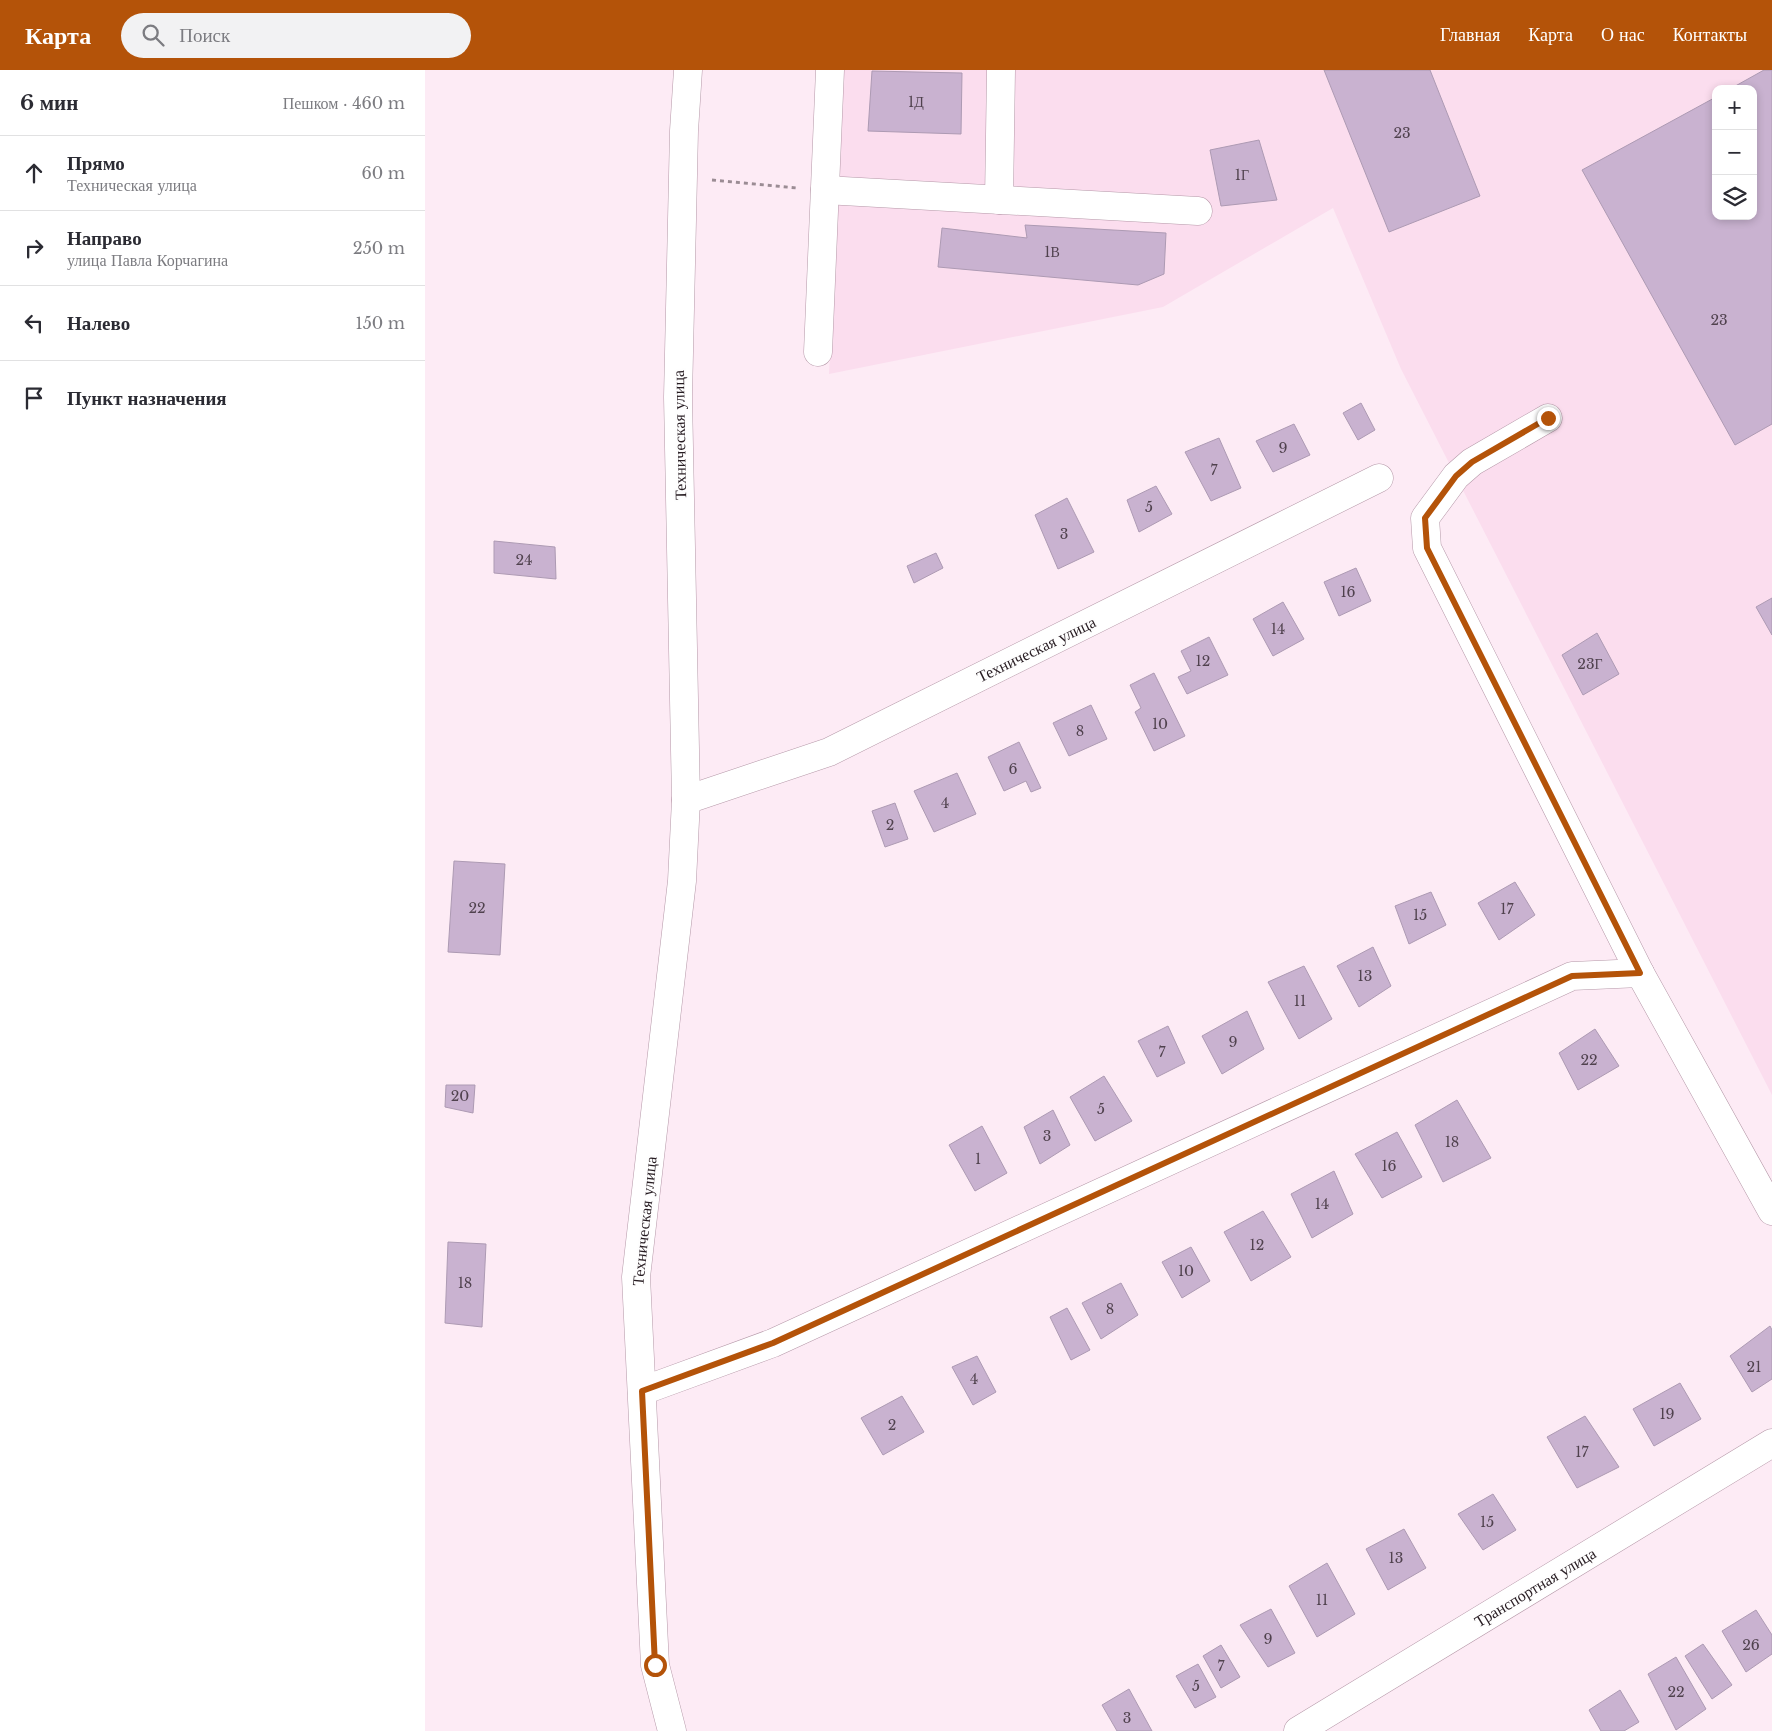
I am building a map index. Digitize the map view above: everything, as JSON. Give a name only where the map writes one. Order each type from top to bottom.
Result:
[{"type":"street","name":"Техническая улица","points":[[671,1731],[655,1665],[636,1277],[682,881],[686,800],[678,398],[683,177],[688,70]]},
{"type":"street","points":[[818,352],[831,70]]},
{"type":"street","points":[[999,200],[1001,70]]},
{"type":"street","points":[[825,190],[1198,211]]},
{"type":"street","points":[[1548,418],[1472,462],[1456,476],[1425,518],[1427,548],[1640,973],[1772,1211]]},
{"type":"street","name":"Техническая улица","points":[[686,800],[829,752],[1379,478]]},
{"type":"street","points":[[642,1391],[773,1343],[1572,976],[1640,973]]},
{"type":"street","name":"Транспортная улица","points":[[1298,1731],[1772,1443]]},
{"type":"path","points":[[683,177],[825,190]]},
{"type":"shaded area","points":[[844,70],[1772,70],[1772,1095],[1401,369],[1333,208],[1163,307],[829,374]]},
{"type":"building","points":[[1324,70],[1430,70],[1480,196],[1389,232]]},
{"type":"building","points":[[1764,70],[1772,70],[1772,424],[1735,445],[1582,170],[1712,99],[1712,220],[1757,220],[1757,85],[1737,85]]},
{"type":"building","points":[[872,71],[962,73],[961,134],[868,131]]},
{"type":"building","points":[[1259,140],[1277,200],[1221,206],[1210,150]]},
{"type":"building","points":[[1025,225],[1166,233],[1164,274],[1138,285],[938,267],[942,228],[1027,238]]},
{"type":"building","points":[[1361,403],[1375,430],[1358,440],[1343,413]]},
{"type":"building","points":[[1294,424],[1310,455],[1273,472],[1256,441]]},
{"type":"building","points":[[1219,438],[1241,488],[1211,501],[1185,452]]},
{"type":"building","points":[[1156,486],[1172,514],[1139,532],[1127,500]]},
{"type":"building","points":[[1067,498],[1094,552],[1058,569],[1035,515]]},
{"type":"building","points":[[494,541],[555,547],[556,579],[494,573]]},
{"type":"building","points":[[936,553],[943,568],[914,583],[907,566]]},
{"type":"building","points":[[1356,568],[1371,601],[1339,616],[1324,582]]},
{"type":"building","points":[[1772,598],[1772,635],[1756,607]]},
{"type":"building","points":[[1283,602],[1304,639],[1273,656],[1253,619]]},
{"type":"building","points":[[1597,633],[1619,674],[1583,695],[1562,655]]},
{"type":"building","points":[[1209,637],[1228,675],[1187,694],[1178,677],[1191,671],[1181,651]]},
{"type":"building","points":[[1154,673],[1185,736],[1154,751],[1135,712],[1141,708],[1130,685]]},
{"type":"building","points":[[1091,705],[1107,739],[1069,756],[1053,723]]},
{"type":"building","points":[[1019,742],[1041,788],[1031,792],[1026,781],[1004,791],[988,757]]},
{"type":"building","points":[[957,773],[976,814],[934,832],[914,791]]},
{"type":"building","points":[[895,803],[908,839],[885,847],[872,811]]},
{"type":"building","points":[[454,861],[505,864],[500,955],[448,952]]},
{"type":"building","points":[[1515,882],[1535,915],[1499,940],[1478,903]]},
{"type":"building","points":[[1431,892],[1446,925],[1409,944],[1395,906]]},
{"type":"building","points":[[1373,947],[1391,986],[1359,1007],[1337,966]]},
{"type":"building","points":[[1304,966],[1332,1019],[1299,1039],[1268,982]]},
{"type":"building","points":[[1247,1011],[1264,1049],[1222,1074],[1202,1036]]},
{"type":"building","points":[[1168,1026],[1185,1063],[1157,1077],[1138,1041]]},
{"type":"building","points":[[1595,1029],[1619,1066],[1578,1090],[1559,1053]]},
{"type":"building","points":[[1104,1076],[1132,1121],[1095,1141],[1070,1097]]},
{"type":"building","points":[[446,1085],[475,1085],[473,1113],[445,1107]]},
{"type":"building","points":[[1457,1100],[1491,1158],[1443,1182],[1415,1125]]},
{"type":"building","points":[[1053,1110],[1070,1145],[1040,1164],[1024,1127]]},
{"type":"building","points":[[982,1126],[1007,1173],[975,1191],[949,1145]]},
{"type":"building","points":[[1397,1132],[1422,1177],[1382,1198],[1355,1154]]},
{"type":"building","points":[[1334,1171],[1353,1214],[1312,1238],[1291,1194]]},
{"type":"building","points":[[1263,1211],[1291,1257],[1251,1281],[1224,1232]]},
{"type":"building","points":[[448,1242],[486,1244],[482,1327],[445,1323]]},
{"type":"building","points":[[1191,1247],[1210,1281],[1182,1298],[1162,1262]]},
{"type":"building","points":[[1121,1283],[1138,1315],[1101,1339],[1082,1303]]},
{"type":"building","points":[[1067,1308],[1090,1350],[1071,1360],[1050,1317]]},
{"type":"building","points":[[1770,1326],[1772,1330],[1772,1379],[1752,1392],[1730,1356]]},
{"type":"building","points":[[977,1356],[996,1392],[973,1405],[952,1367]]},
{"type":"building","points":[[1680,1383],[1701,1419],[1654,1446],[1633,1409]]},
{"type":"building","points":[[902,1396],[924,1432],[883,1455],[861,1418]]},
{"type":"building","points":[[1585,1416],[1619,1467],[1577,1488],[1547,1437]]},
{"type":"building","points":[[1493,1494],[1516,1530],[1483,1550],[1458,1514]]},
{"type":"building","points":[[1404,1529],[1426,1568],[1388,1590],[1366,1549]]},
{"type":"building","points":[[1327,1563],[1355,1614],[1317,1637],[1289,1586]]},
{"type":"building","points":[[1271,1609],[1295,1653],[1268,1667],[1240,1625]]},
{"type":"building","points":[[1756,1610],[1772,1635],[1772,1654],[1746,1672],[1722,1631]]},
{"type":"building","points":[[1703,1644],[1732,1685],[1712,1699],[1685,1656]]},
{"type":"building","points":[[1221,1645],[1240,1677],[1221,1688],[1203,1656]]},
{"type":"building","points":[[1676,1657],[1706,1709],[1676,1730],[1648,1674]]},
{"type":"building","points":[[1198,1664],[1216,1697],[1195,1708],[1176,1676]]},
{"type":"building","points":[[1129,1689],[1152,1731],[1117,1731],[1102,1705]]},
{"type":"building","points":[[1620,1690],[1639,1722],[1624,1731],[1601,1731],[1589,1710]]},
{"type":"route","points":[[655,1665],[642,1391],[773,1343],[1572,976],[1640,973],[1427,548],[1425,518],[1456,476],[1472,462],[1548,418]]}]
